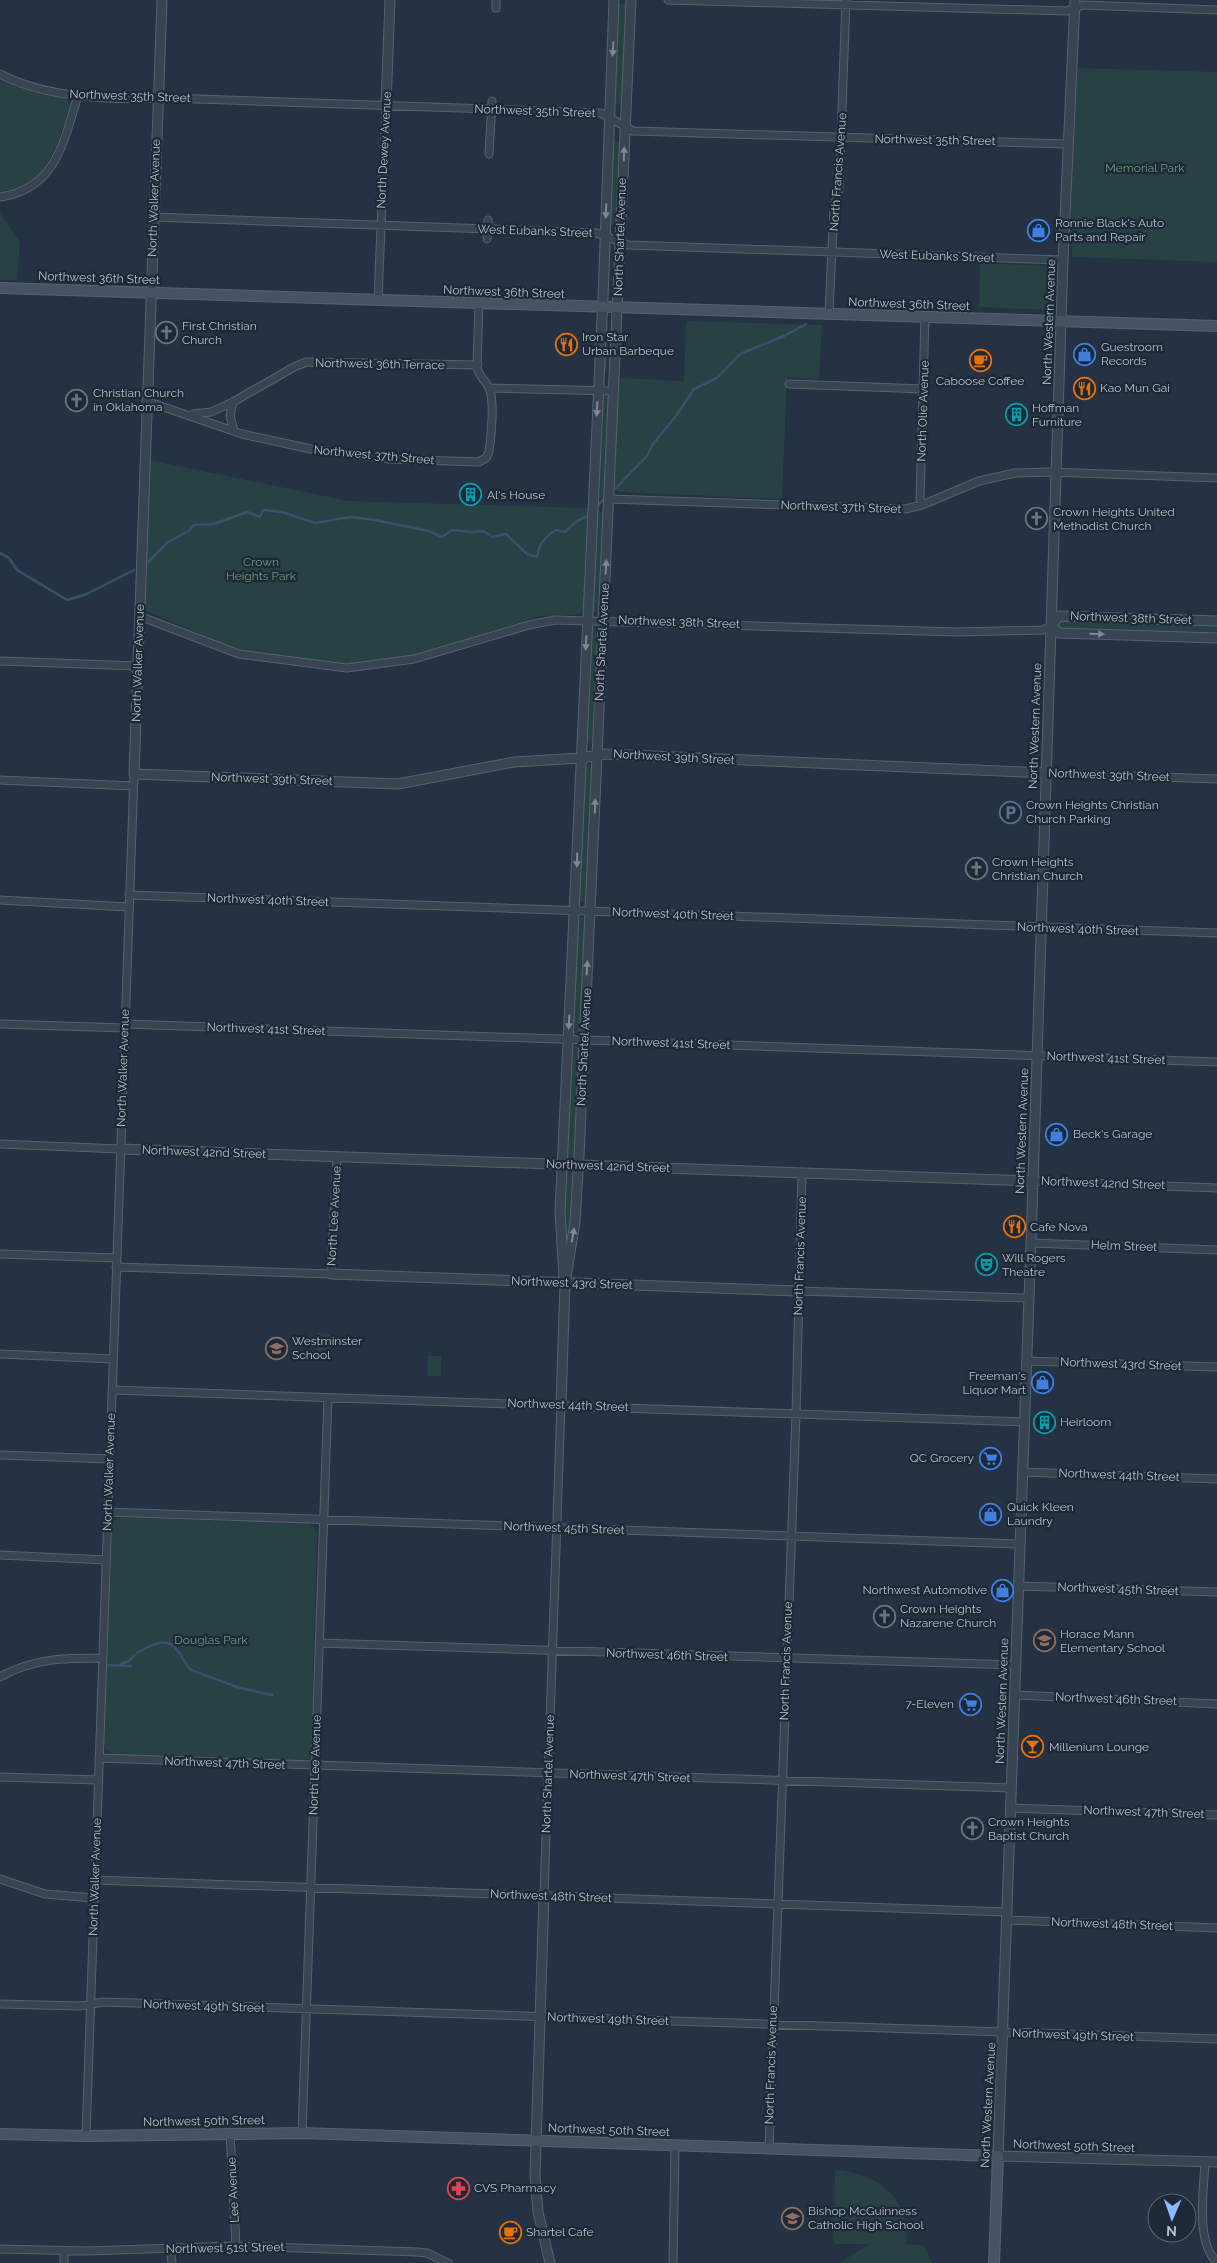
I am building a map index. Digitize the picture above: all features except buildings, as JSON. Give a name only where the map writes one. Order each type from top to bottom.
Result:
[{"type":"main road","name":"Northwest 36th Street","points":[[0,288],[602,308],[926,316],[1061,322]]},
{"type":"main road","points":[[1061,322],[1217,326]]},
{"type":"main road","name":"Northwest 50th Street","points":[[0,2134],[86,2136],[302,2133],[998,2156]]},
{"type":"main road","name":"North Western Avenue","points":[[994,2263],[998,2156]]},
{"type":"street","name":"North Walker Avenue","points":[[86,2136],[146,401],[162,0]]},
{"type":"street","name":"North Dewey Avenue","points":[[378,300],[390,0]]},
{"type":"street","points":[[496,0],[496,8]]},
{"type":"street","name":"North Shartel Avenue","points":[[566,1283],[562,1272],[560,1226],[562,1165],[602,308],[614,0]]},
{"type":"street","name":"North Shartel Avenue","points":[[550,2263],[535,2192],[535,2140],[561,1404],[566,1283],[575,1222],[578,1165],[603,620],[611,501],[610,484],[617,308],[631,0]]},
{"type":"street","points":[[668,0],[1083,5],[1217,10]]},
{"type":"street","points":[[1200,9],[1201,0]]},
{"type":"street","name":"North Francis Avenue","points":[[829,314],[841,138],[846,2]]},
{"type":"street","name":"North Western Avenue","points":[[998,2156],[1031,1242],[1063,260],[1075,5]]},
{"type":"street","name":"Northwest 35th Street","points":[[0,74],[21,84],[43,90],[78,95],[601,113],[633,131],[1068,144]]},
{"type":"street","points":[[0,197],[15,194],[31,187],[51,168],[62,147],[78,95]]},
{"type":"street","points":[[489,154],[492,100]]},
{"type":"street","name":"West Eubanks Street","points":[[153,217],[597,233],[628,245],[1063,260]]},
{"type":"street","points":[[487,239],[488,220]]},
{"type":"street","points":[[479,303],[478,372],[489,388],[614,391]]},
{"type":"street","name":"North Olie Avenue","points":[[922,505],[920,499],[926,316]]},
{"type":"street","name":"Northwest 36th Terrace","points":[[185,414],[206,413],[233,402],[306,362],[478,365]]},
{"type":"street","points":[[788,384],[924,389]]},
{"type":"street","name":"Northwest 37th Street","points":[[146,401],[234,431],[311,449],[369,457],[477,462],[487,456],[490,438],[491,394],[489,388]]},
{"type":"street","points":[[233,402],[230,416],[234,431]]},
{"type":"street","name":"Northwest 37th Street","points":[[611,501],[905,509],[922,505],[992,477],[1022,473],[1056,472],[1217,478]]},
{"type":"street","name":"Northwest 38th Street","points":[[139,616],[239,654],[347,668],[414,659],[529,625],[555,620],[957,632],[1042,630],[1051,626],[1059,616],[1217,621]]},
{"type":"street","name":"Northwest 38th Street","points":[[1051,626],[1059,633],[1217,638]]},
{"type":"street","points":[[0,661],[138,666]]},
{"type":"street","name":"Northwest 39th Street","points":[[134,774],[398,784],[514,762],[615,755],[1217,779]]},
{"type":"street","points":[[0,780],[133,786]]},
{"type":"street","name":"Northwest 40th Street","points":[[130,895],[1217,933]]},
{"type":"street","points":[[0,900],[129,907]]},
{"type":"street","name":"Northwest 41st Street","points":[[0,1024],[584,1040],[1217,1062]]},
{"type":"street","name":"Northwest 42nd Street","points":[[0,1144],[1217,1188]]},
{"type":"street","name":"North Lee Avenue","points":[[332,1274],[337,1157]]},
{"type":"street","name":"North Francis Avenue","points":[[769,2148],[790,1536],[796,1414],[802,1173]]},
{"type":"street","name":"Helm Street","points":[[1031,1242],[1217,1250]]},
{"type":"street","points":[[0,1254],[116,1258]]},
{"type":"street","name":"Northwest 43rd Street","points":[[116,1267],[1028,1298]]},
{"type":"street","points":[[0,1354],[113,1359]]},
{"type":"street","name":"Northwest 43rd Street","points":[[1026,1361],[1217,1367]]},
{"type":"street","name":"Northwest 44th Street","points":[[112,1390],[561,1404],[1024,1422]]},
{"type":"street","name":"North Lee Avenue","points":[[302,2133],[328,1398]]},
{"type":"street","points":[[0,1455],[110,1459]]},
{"type":"street","name":"Northwest 44th Street","points":[[1022,1472],[1217,1479]]},
{"type":"street","name":"Northwest 45th Street","points":[[108,1512],[1020,1544]]},
{"type":"street","points":[[0,1555],[106,1560]]},
{"type":"street","name":"Northwest 45th Street","points":[[1018,1586],[1217,1592]]},
{"type":"street","name":"Northwest 46th Street","points":[[319,1643],[553,1652],[1015,1665]]},
{"type":"street","points":[[0,1677],[20,1667],[42,1660],[102,1658]]},
{"type":"street","name":"Northwest 46th Street","points":[[1014,1695],[1217,1704]]},
{"type":"street","name":"Northwest 47th Street","points":[[99,1758],[1012,1788]]},
{"type":"street","points":[[0,1777],[98,1780]]},
{"type":"street","name":"Northwest 47th Street","points":[[1011,1808],[1217,1815]]},
{"type":"street","points":[[0,1879],[45,1894],[94,1898]]},
{"type":"street","name":"Northwest 48th Street","points":[[94,1880],[777,1904],[1217,1928]]},
{"type":"street","name":"Northwest 49th Street","points":[[0,2004],[79,2006],[103,2002],[1217,2039]]},
{"type":"street","name":"Lee Avenue","points":[[230,2133],[236,2246]]},
{"type":"street","points":[[674,2263],[676,2145]]},
{"type":"street","name":"Northwest 50th Street","points":[[998,2156],[1217,2162]]},
{"type":"street","points":[[1205,2162],[1203,2226],[1206,2244],[1212,2257],[1217,2262]]},
{"type":"street","name":"Northwest 51st Street","points":[[0,2249],[64,2251],[236,2246],[417,2252],[427,2253],[448,2263]]},
{"type":"street","points":[[170,2248],[172,2263]]},
{"type":"street","points":[[64,2251],[64,2263]]},
{"type":"green space","points":[[618,4],[627,4],[621,105],[614,104]]},
{"type":"green space","name":"Memorial Park","points":[[1077,68],[1217,72],[1217,262],[1072,257],[1071,207]]},
{"type":"green space","points":[[0,79],[44,94],[66,98],[70,106],[49,161],[30,181],[17,188],[0,192]]},
{"type":"green space","points":[[614,141],[620,142],[617,224],[611,225],[612,144]]},
{"type":"green space","points":[[0,213],[20,242],[17,280],[0,280]]},
{"type":"green space","points":[[980,263],[1050,266],[1049,310],[979,307]]},
{"type":"green space","points":[[608,320],[607,368],[605,370],[605,323]]},
{"type":"green space","points":[[686,321],[822,325],[819,379],[787,377],[782,499],[619,492],[613,488],[618,378],[684,381]]},
{"type":"green space","points":[[606,395],[609,397],[606,494],[597,502],[602,396]]},
{"type":"green space","name":"Crown Heights Park","points":[[149,460],[349,501],[588,508],[583,610],[579,614],[574,615],[541,616],[411,655],[350,664],[276,657],[235,649],[145,610],[143,605]]},
{"type":"green space","points":[[605,509],[600,611],[597,613],[593,611],[592,607],[596,515]]},
{"type":"green space","points":[[1059,620],[1217,625],[1217,636],[1062,630],[1057,625]]},
{"type":"green space","points":[[598,626],[594,745],[586,742],[591,630]]},
{"type":"green space","points":[[588,763],[593,775],[586,903],[579,902],[585,771]]},
{"type":"green space","points":[[578,918],[586,918],[580,1033],[572,1033]]},
{"type":"green space","points":[[572,1046],[580,1046],[575,1158],[567,1159]]},
{"type":"green space","points":[[566,1171],[573,1172],[574,1175],[572,1224],[567,1238],[564,1223]]},
{"type":"green space","points":[[318,1333],[331,1334],[330,1354],[317,1354]]},
{"type":"green space","points":[[428,1356],[441,1356],[441,1376],[427,1376]]},
{"type":"green space","name":"Douglas Park","points":[[121,1517],[309,1524],[317,1530],[311,1752],[308,1759],[301,1761],[115,1755],[106,1750],[104,1745],[112,1526],[114,1521]]},
{"type":"green space","points":[[835,2170],[847,2171],[870,2178],[889,2191],[902,2210],[907,2231],[904,2244],[924,2245],[932,2263],[839,2263],[870,2244],[836,2244],[833,2241]]},
{"type":"waterway","points":[[615,489],[647,456],[653,444],[676,416],[694,389],[717,378],[740,354],[784,336],[806,324]]},
{"type":"waterway","points":[[596,507],[605,498]]},
{"type":"waterway","points":[[148,562],[168,542],[189,531],[194,525],[214,524],[247,512],[260,517],[263,510],[282,512],[315,523],[350,517],[375,520],[429,531],[442,537],[452,530],[483,531],[493,537],[506,534],[527,554],[537,557],[541,544],[549,535],[556,530],[565,532],[577,521],[586,517]]},
{"type":"waterway","points":[[0,553],[9,558],[17,570],[67,600],[87,594],[134,570]]},
{"type":"waterway","points":[[137,1653],[158,1643],[168,1643],[177,1650],[191,1670],[237,1687],[272,1695]]},
{"type":"waterway","points":[[121,1664],[129,1661],[134,1656]]},
{"type":"waterway","points":[[105,1665],[131,1666]]},
{"type":"place","name":"Ronnie Black's Auto Parts and Repair","points":[[1039,230]]},
{"type":"place","name":"First Christian Church","points":[[166,333]]},
{"type":"place","name":"Iron Star Urban Barbeque","points":[[566,344]]},
{"type":"place","name":"Guestroom Records","points":[[1085,354]]},
{"type":"place","name":"Caboose Coffee","points":[[980,360]]},
{"type":"place","name":"Kao Mun Gai","points":[[1084,388]]},
{"type":"place","name":"Christian Church in Oklahoma","points":[[77,400]]},
{"type":"place","name":"Hoffman Furniture","points":[[1016,415]]},
{"type":"place","name":"Al's House","points":[[471,495]]},
{"type":"place","name":"Crown Heights United Methodist Church","points":[[1037,519]]},
{"type":"place","name":"Crown Heights Christian Church Parking","points":[[1010,812]]},
{"type":"place","name":"Crown Heights Christian Church","points":[[976,869]]},
{"type":"place","name":"Beck's Garage","points":[[1057,1134]]},
{"type":"place","name":"Cafe Nova","points":[[1014,1227]]},
{"type":"place","name":"Will Rogers Theatre","points":[[986,1265]]},
{"type":"place","name":"Westminster School","points":[[276,1348]]},
{"type":"place","name":"Freeman's Liquor Mart","points":[[1042,1383]]},
{"type":"place","name":"Heirloom","points":[[1044,1422]]},
{"type":"place","name":"QC Grocery","points":[[990,1458]]},
{"type":"place","name":"Quick Kleen Laundry","points":[[991,1514]]},
{"type":"place","name":"Northwest Automotive","points":[[1003,1590]]},
{"type":"place","name":"Crown Heights Nazarene Church","points":[[884,1616]]},
{"type":"place","name":"Horace Mann Elementary School","points":[[1044,1641]]},
{"type":"place","name":"7-Eleven","points":[[970,1704]]},
{"type":"place","name":"Millenium Lounge","points":[[1033,1747]]},
{"type":"place","name":"Crown Heights Baptist Church","points":[[972,1829]]},
{"type":"place","name":"CVS Pharmacy","points":[[458,2188]]},
{"type":"place","name":"Bishop McGuinness Catholic High School","points":[[792,2218]]},
{"type":"place","name":"Shartel Cafe","points":[[510,2232]]}]
